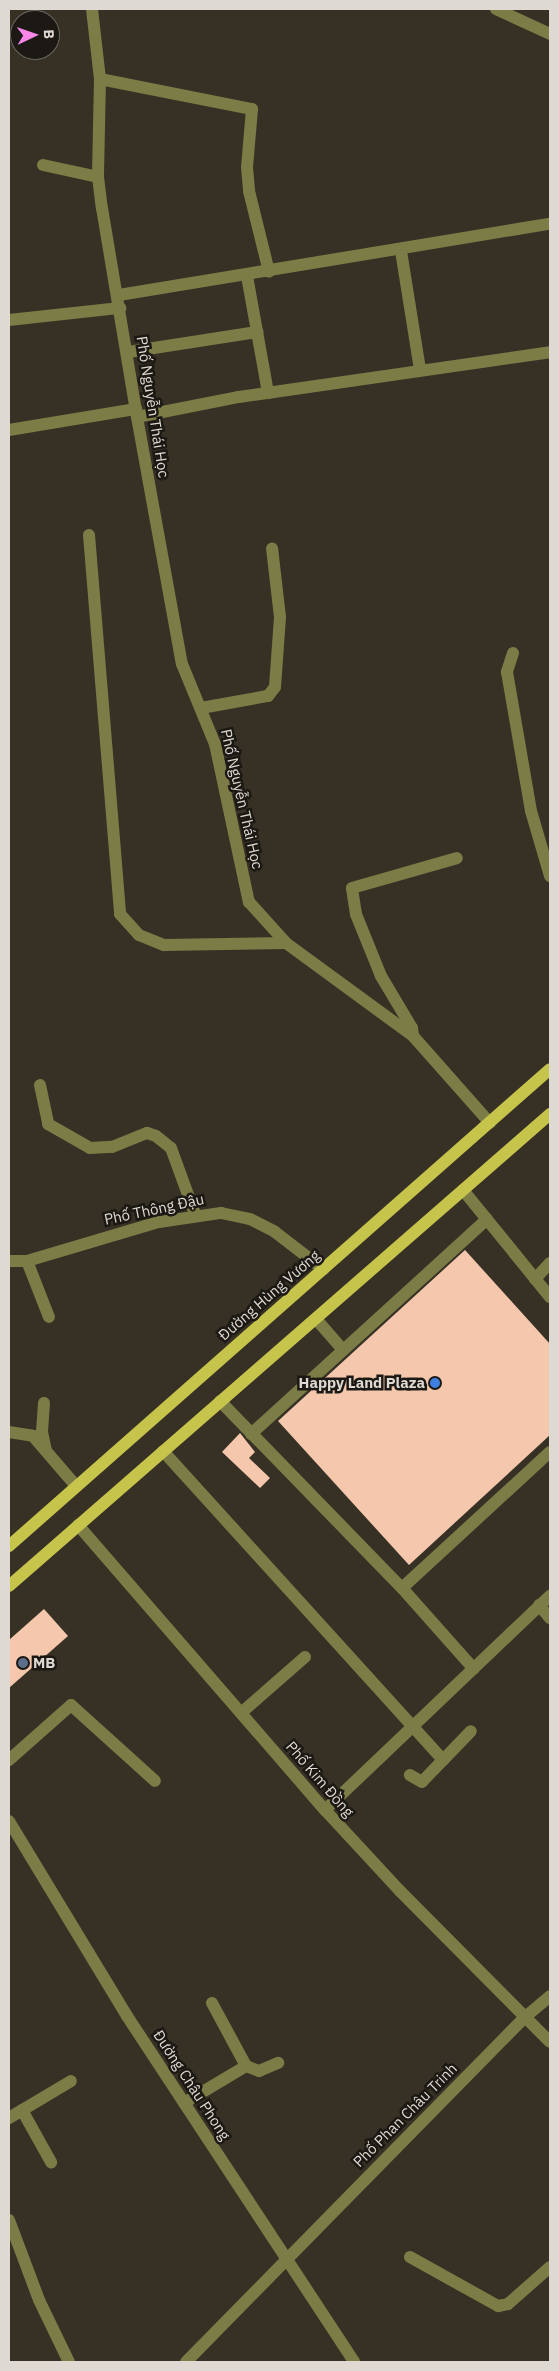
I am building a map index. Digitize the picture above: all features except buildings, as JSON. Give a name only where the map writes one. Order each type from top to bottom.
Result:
[{"type":"main road","name":"Đường Hùng Vương","points":[[9,1546],[490,1124],[550,1069]]},
{"type":"main road","points":[[9,1586],[550,1114]]},
{"type":"street","name":"Phố Nguyễn Thái Học","points":[[92,9],[100,79],[98,177],[137,413],[182,664],[214,744],[249,902],[286,943],[413,1036],[490,1124]]},
{"type":"street","points":[[496,9],[550,34]]},
{"type":"street","points":[[100,79],[252,110],[247,167],[249,191],[270,272]]},
{"type":"street","points":[[43,165],[98,177]]},
{"type":"street","points":[[9,320],[119,302],[246,276],[402,251],[550,224]]},
{"type":"street","points":[[402,251],[420,370]]},
{"type":"street","points":[[246,276],[268,393]]},
{"type":"street","points":[[128,352],[257,332]]},
{"type":"street","points":[[9,430],[550,352]]},
{"type":"street","points":[[89,535],[120,914],[139,935],[164,945],[286,943]]},
{"type":"street","points":[[200,708],[268,696],[275,687],[280,617],[272,548]]},
{"type":"street","points":[[513,652],[507,672],[531,811],[550,876]]},
{"type":"street","points":[[413,1036],[412,1028],[381,976],[356,914],[352,888],[457,858]]},
{"type":"street","points":[[40,1085],[48,1124],[90,1148],[112,1147],[147,1133],[156,1136],[171,1148],[195,1214]]},
{"type":"street","points":[[463,1190],[550,1297]]},
{"type":"street","name":"Phố Thông Đậu","points":[[9,1261],[27,1260],[123,1230],[195,1214],[222,1213],[250,1219],[275,1232],[323,1269]]},
{"type":"street","points":[[251,1434],[488,1219]]},
{"type":"street","points":[[27,1260],[49,1317]]},
{"type":"street","points":[[535,1279],[550,1264]]},
{"type":"street","points":[[316,1319],[343,1350]]},
{"type":"street","points":[[220,1401],[402,1588],[474,1669]]},
{"type":"street","points":[[44,1403],[42,1432],[47,1453]]},
{"type":"street","points":[[9,1432],[33,1436],[76,1486]]},
{"type":"street","points":[[163,1451],[443,1760]]},
{"type":"street","points":[[402,1588],[550,1452]]},
{"type":"street","name":"Phố Kim Đồng","points":[[78,1525],[325,1810],[524,2018],[550,2042]]},
{"type":"street","points":[[325,1810],[550,1596]]},
{"type":"street","points":[[539,1605],[550,1618]]},
{"type":"street","points":[[241,1713],[305,1657]]},
{"type":"street","points":[[9,1760],[71,1705],[155,1781]]},
{"type":"street","points":[[410,1775],[422,1782],[471,1731]]},
{"type":"street","name":"Đường Châu Phong","points":[[9,1821],[127,2016],[354,2362]]},
{"type":"street","name":"Phố Phan Châu Trinh","points":[[186,2362],[524,2018],[550,1996]]},
{"type":"street","points":[[212,2003],[246,2066],[259,2071],[278,2063]]},
{"type":"street","points":[[184,2103],[246,2066]]},
{"type":"street","points":[[9,2118],[71,2081]]},
{"type":"street","points":[[22,2110],[51,2162]]},
{"type":"street","points":[[9,2220],[39,2300],[69,2362]]},
{"type":"street","points":[[410,2257],[498,2306],[508,2304],[550,2267]]},
{"type":"place","name":"Happy Land Plaza","points":[[435,1383]]},
{"type":"place","name":"MB","points":[[23,1663]]}]
